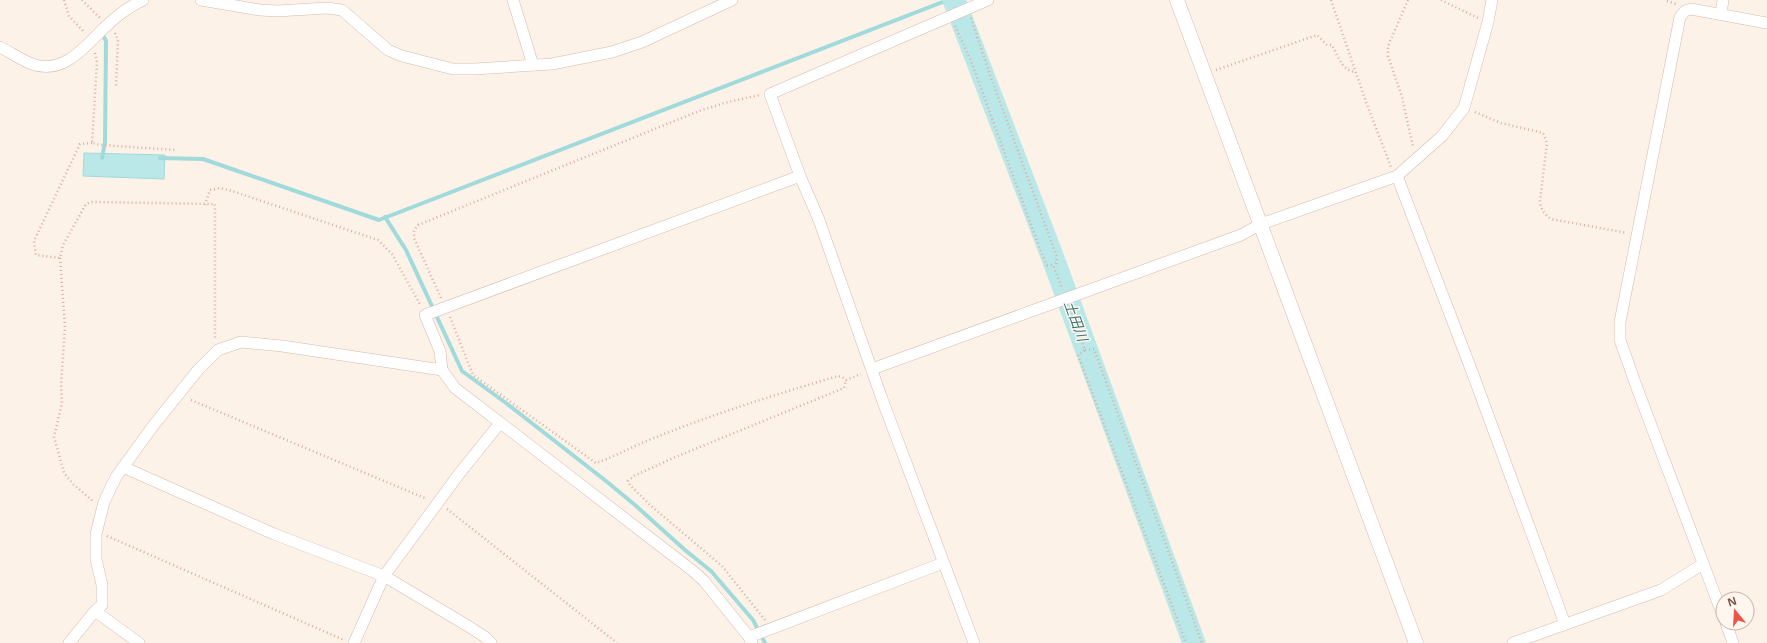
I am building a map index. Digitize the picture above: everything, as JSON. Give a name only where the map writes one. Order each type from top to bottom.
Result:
[{"type":"street","points":[[0,46],[32,64],[46,67],[62,64],[70,60],[120,15],[144,0]]},
{"type":"street","points":[[201,0],[260,10],[277,11],[327,8],[342,10],[388,50],[402,56],[453,68],[475,69],[552,64],[612,52],[642,42],[732,0]]},
{"type":"street","points":[[298,9],[325,0]]},
{"type":"street","points":[[513,0],[533,65]]},
{"type":"street","points":[[974,643],[943,563],[819,220],[800,176],[770,94],[968,13],[988,0]]},
{"type":"street","points":[[1177,0],[1416,643]]},
{"type":"street","points":[[872,369],[1066,297],[1103,286],[1241,235],[1261,224],[1396,176],[1442,136],[1464,108],[1488,22],[1492,0]]},
{"type":"street","points":[[1720,14],[1722,0]]},
{"type":"street","points":[[1715,595],[1620,340],[1620,322],[1680,17],[1684,11],[1692,9],[1767,23]]},
{"type":"street","points":[[800,176],[426,315],[440,351],[442,370],[455,388],[693,571],[704,581],[750,640],[769,628],[943,563]]},
{"type":"street","points":[[1396,176],[1471,369],[1566,624]]},
{"type":"street","points":[[69,643],[95,611],[102,605],[102,585],[96,559],[96,534],[103,507],[116,477],[153,426],[198,370],[218,350],[241,342],[282,346],[442,370]]},
{"type":"street","points":[[350,642],[384,576],[500,423]]},
{"type":"street","points":[[123,467],[274,534],[384,576],[468,626],[485,637],[491,643]]},
{"type":"street","points":[[1513,643],[1661,590],[1703,564]]},
{"type":"street","points":[[95,611],[139,643]]},
{"type":"street","points":[[1729,631],[1733,643]]},
{"type":"path","points":[[64,0],[69,16],[91,41],[97,62],[92,143]]},
{"type":"path","points":[[1331,0],[1366,102],[1396,176]]},
{"type":"path","points":[[1408,0],[1388,46],[1388,56],[1402,97],[1414,149],[1418,156]]},
{"type":"path","points":[[1441,0],[1488,22]]},
{"type":"path","points":[[968,13],[1058,257],[1053,265]]},
{"type":"path","points":[[951,19],[971,61],[1041,252],[1047,265],[1053,265]]},
{"type":"path","points":[[1204,74],[1317,36],[1327,45],[1332,45],[1343,66],[1350,71],[1356,72]]},
{"type":"path","points":[[770,94],[728,102],[699,111],[418,225],[414,231],[414,238],[446,308],[473,375],[596,463],[648,440],[784,392],[838,376],[842,376],[846,380]]},
{"type":"path","points":[[1464,108],[1479,112],[1501,122],[1537,130],[1543,133],[1547,142],[1540,201],[1541,208],[1545,215],[1551,219],[1637,235]]},
{"type":"path","points":[[60,258],[36,255],[34,242],[80,144],[92,143],[101,145],[177,150]]},
{"type":"path","points":[[205,205],[210,190],[220,188],[226,189],[378,240],[392,254],[426,315]]},
{"type":"path","points":[[103,507],[91,500],[73,484],[64,473],[54,437],[62,403],[61,385],[65,327],[60,258],[63,245],[86,204],[92,202],[215,204],[215,340],[218,350]]},
{"type":"path","points":[[1053,265],[1085,350]]},
{"type":"path","points":[[1186,643],[1078,355],[1085,350],[1094,349],[1202,643]]},
{"type":"path","points":[[846,380],[872,369]]},
{"type":"path","points":[[769,628],[767,623],[722,566],[646,501],[628,481],[634,476],[673,458],[802,407],[844,388],[846,380]]},
{"type":"path","points":[[191,400],[438,503],[452,512],[617,643]]},
{"type":"path","points":[[96,534],[121,542],[350,642]]},
{"type":"water","points":[[84,153],[165,155],[164,179],[83,176]]},
{"type":"waterway","points":[[160,158],[203,159],[379,220],[948,0]]},
{"type":"waterway","name":"土田川","points":[[954,0],[1051,253],[1194,643]]},
{"type":"waterway","points":[[102,158],[105,142],[106,41],[104,37]]},
{"type":"waterway","points":[[385,217],[406,250],[462,371],[506,403],[606,481],[711,571],[753,620],[765,643]]}]
